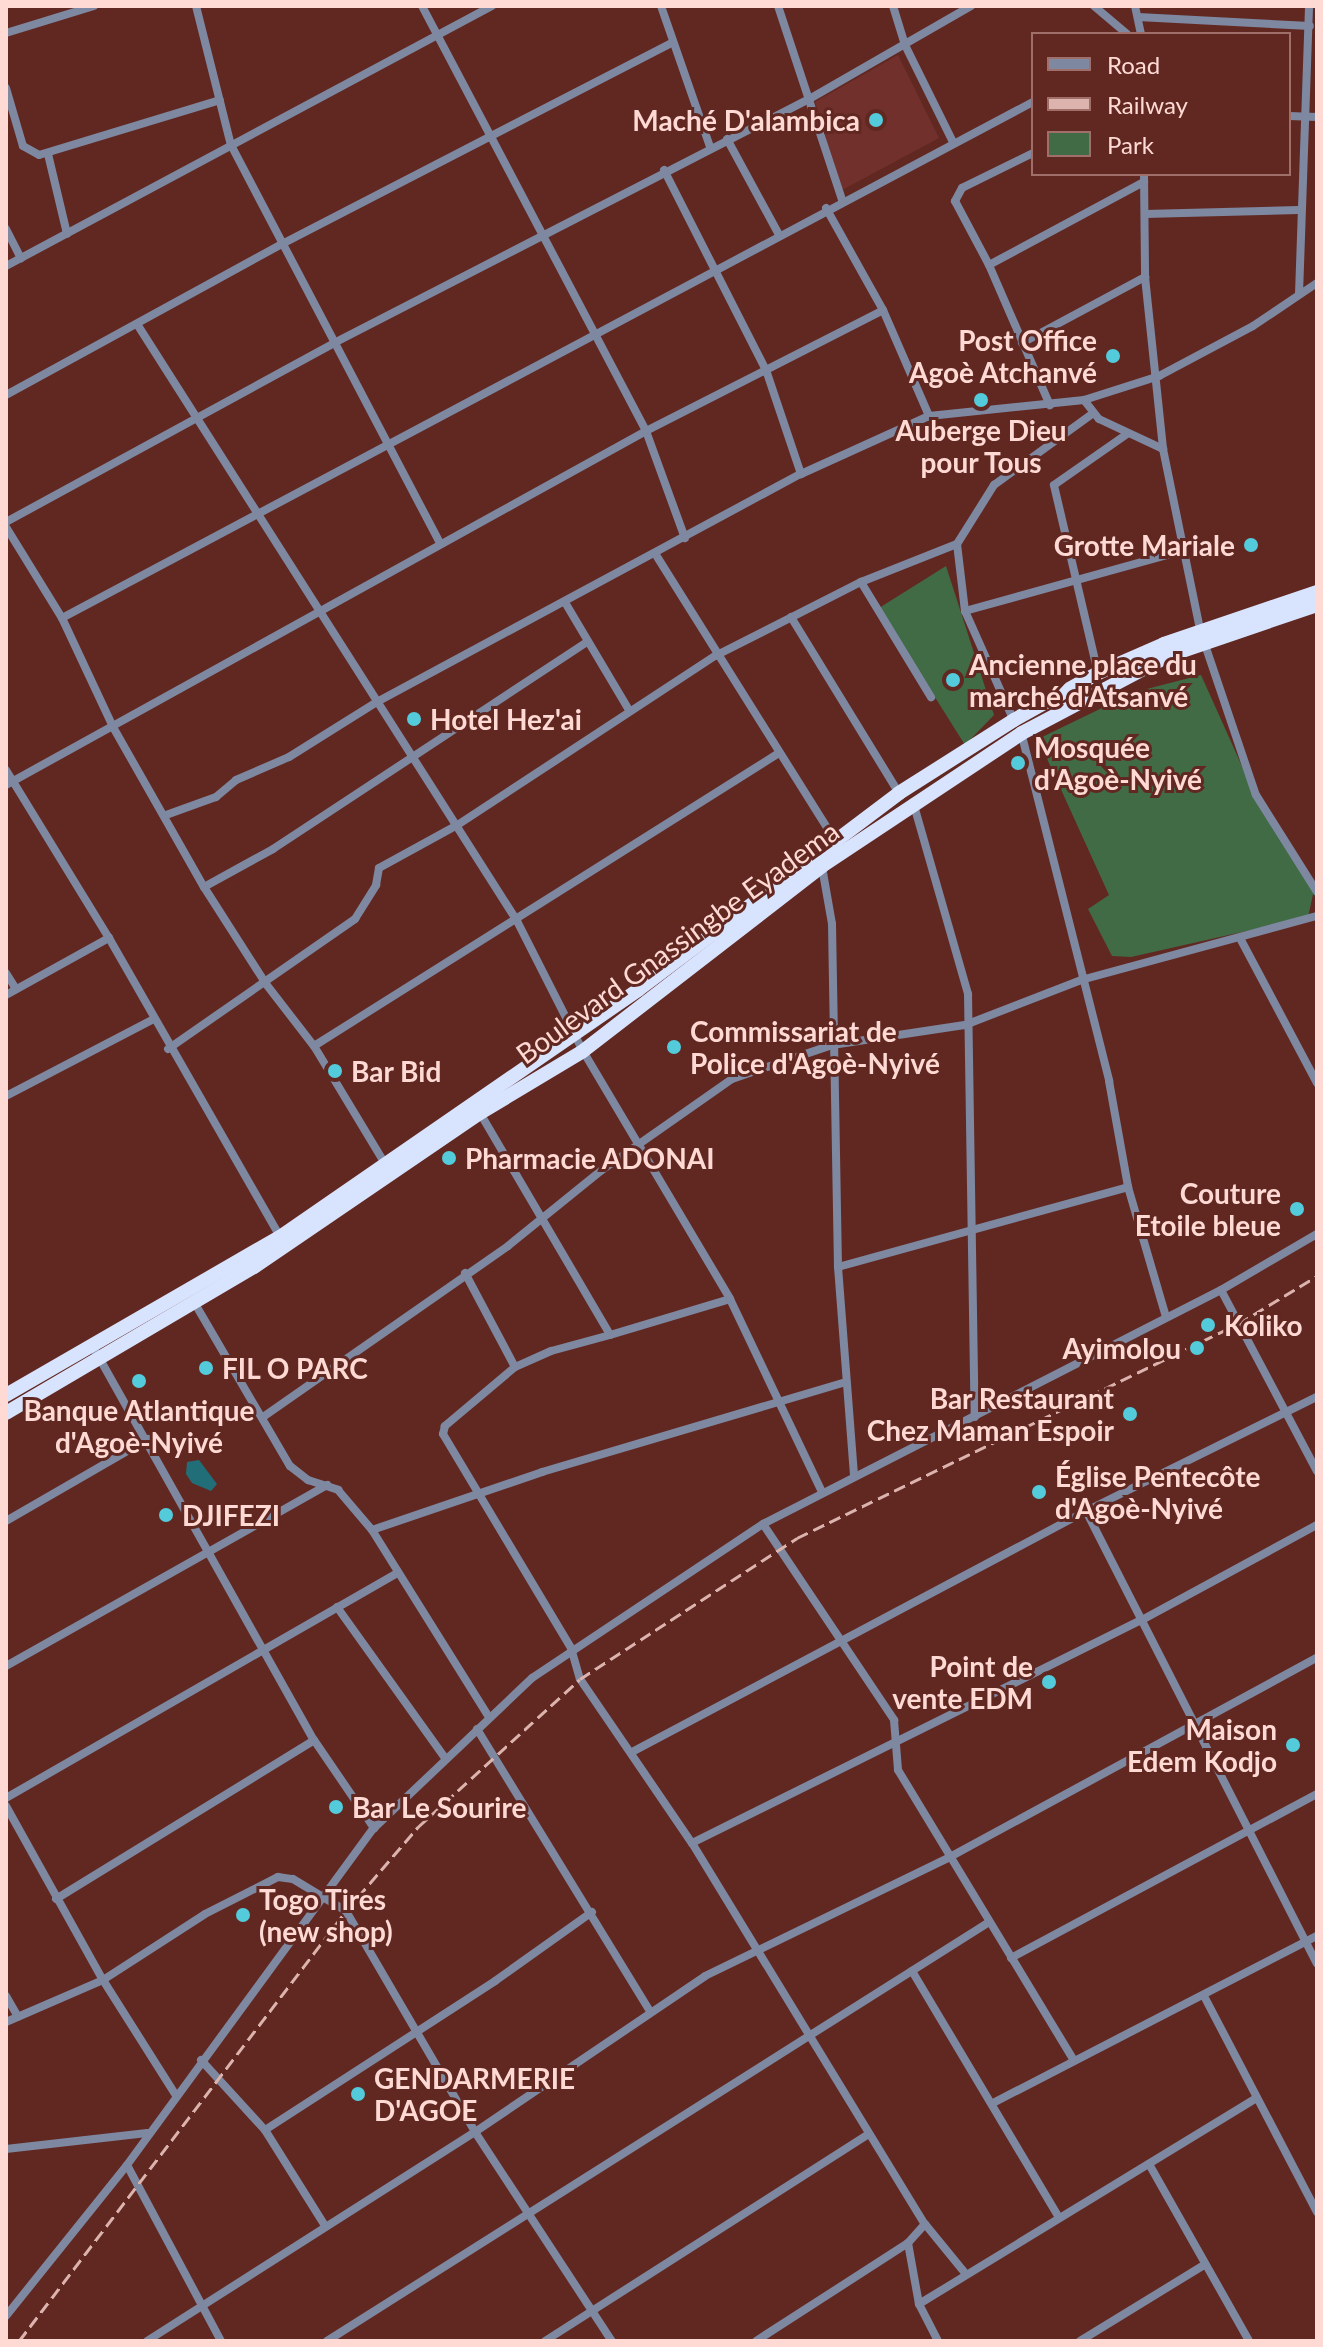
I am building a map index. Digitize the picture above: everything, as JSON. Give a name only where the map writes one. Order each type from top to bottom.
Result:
[{"type":"highway","name":"Boulevard Gnassingbe Eyadema","points":[[6,1395],[194,1302],[838,846],[913,802],[1098,673],[1317,592]]},
{"type":"highway","name":"Boulevard Gnassingbe Eyadema","points":[[6,1413],[96,1351],[387,1168],[583,1051],[822,866],[838,846],[899,793],[1018,727],[1202,636],[1317,605]]},
{"type":"street","points":[[6,33],[94,6]]},
{"type":"street","points":[[196,6],[231,145],[440,543]]},
{"type":"street","points":[[422,6],[646,431],[685,538]]},
{"type":"street","points":[[6,266],[492,6]]},
{"type":"street","points":[[661,6],[710,147]]},
{"type":"street","points":[[778,6],[811,98],[842,200]]},
{"type":"street","points":[[893,6],[905,45],[953,142]]},
{"type":"street","points":[[387,1168],[314,1046],[266,984],[204,887],[166,815],[113,727],[62,618],[6,525],[334,343],[664,170],[811,98],[971,6]]},
{"type":"street","points":[[1094,6],[1125,32]]},
{"type":"street","points":[[1135,6],[1141,32]]},
{"type":"street","points":[[1299,294],[1299,210],[1307,117],[1309,6]]},
{"type":"street","points":[[1138,17],[1310,26]]},
{"type":"street","points":[[6,395],[282,244],[492,140],[673,42]]},
{"type":"street","points":[[6,88],[23,146],[30,153],[48,154],[220,100]]},
{"type":"street","points":[[62,618],[778,233],[1031,103]]},
{"type":"street","points":[[1291,116],[1317,117]]},
{"type":"street","points":[[727,139],[778,233]]},
{"type":"street","points":[[48,154],[67,234]]},
{"type":"street","points":[[1031,154],[956,194],[1050,405]]},
{"type":"street","points":[[664,170],[717,266],[766,370],[801,474]]},
{"type":"street","points":[[989,265],[1144,178],[1145,277],[1159,376],[1163,449],[1202,636],[1256,795],[1317,892]]},
{"type":"street","points":[[826,208],[883,310],[929,416]]},
{"type":"street","points":[[1145,214],[1299,210]]},
{"type":"street","points":[[6,229],[21,258]]},
{"type":"street","points":[[1022,343],[1145,277]]},
{"type":"street","points":[[166,815],[216,797],[236,780],[289,757],[375,703],[566,604],[801,474],[929,416],[1084,400],[1159,376],[1253,326],[1317,283]]},
{"type":"street","points":[[6,785],[646,431],[883,310]]},
{"type":"street","points":[[137,324],[375,703],[414,754],[459,824],[517,921],[583,1051],[730,1299],[822,1492]]},
{"type":"street","points":[[1084,400],[1092,414],[1127,434],[1163,449]]},
{"type":"street","points":[[168,1049],[266,984],[355,919],[376,885],[379,868],[459,824],[715,656],[861,582],[957,544],[994,485],[1092,414]]},
{"type":"street","points":[[1098,673],[1054,485],[1127,434]]},
{"type":"street","points":[[957,544],[965,611],[1018,727],[1109,1081],[1128,1187],[1166,1317]]},
{"type":"street","points":[[965,611],[1182,551]]},
{"type":"street","points":[[656,555],[715,656],[838,846]]},
{"type":"street","points":[[861,582],[931,697]]},
{"type":"street","points":[[566,604],[629,710]]},
{"type":"street","points":[[791,617],[899,793]]},
{"type":"street","points":[[204,887],[273,849],[588,641]]},
{"type":"street","points":[[314,1046],[517,921],[779,753]]},
{"type":"street","points":[[6,770],[16,781],[109,938],[168,1049],[280,1237]]},
{"type":"street","points":[[913,802],[964,976],[975,1417]]},
{"type":"street","points":[[822,866],[832,924],[838,1267],[854,1475]]},
{"type":"street","points":[[263,1417],[732,1079],[832,1045],[965,1025],[1081,980],[1241,940],[1317,916]]},
{"type":"street","points":[[6,995],[109,938]]},
{"type":"street","points":[[1241,940],[1317,1083]]},
{"type":"street","points":[[6,973],[16,989]]},
{"type":"street","points":[[6,1096],[152,1020]]},
{"type":"street","points":[[480,1113],[610,1335]]},
{"type":"street","points":[[838,1267],[969,1234],[1128,1187]]},
{"type":"street","points":[[6,2316],[127,2165],[175,2094],[374,1828],[489,1717],[571,1648],[763,1524],[1221,1290],[1317,1234]]},
{"type":"street","points":[[465,1273],[515,1367]]},
{"type":"street","points":[[1221,1290],[1317,1471]]},
{"type":"street","points":[[730,1299],[515,1367],[443,1430],[571,1648],[580,1679],[692,1843],[925,2224],[965,2273]]},
{"type":"street","points":[[194,1302],[298,1474],[328,1484],[372,1530],[489,1717]]},
{"type":"street","points":[[96,1351],[212,1550],[314,1740],[374,1828]]},
{"type":"street","points":[[372,1530],[846,1382]]},
{"type":"street","points":[[632,1752],[1086,1511],[1317,1397]]},
{"type":"street","points":[[6,1521],[148,1439]]},
{"type":"street","points":[[6,1666],[328,1484]]},
{"type":"street","points":[[1086,1511],[1317,1964]]},
{"type":"street","points":[[763,1524],[894,1720],[898,1770],[948,1858],[1073,2059]]},
{"type":"street","points":[[692,1843],[1140,1621],[1317,1525]]},
{"type":"street","points":[[6,1798],[263,1647],[398,1573]]},
{"type":"street","points":[[337,1607],[446,1759]]},
{"type":"street","points":[[147,2341],[324,2224],[475,2132],[649,2010],[757,1948],[948,1858],[1317,1658]]},
{"type":"street","points":[[477,1729],[592,1912],[649,2010]]},
{"type":"street","points":[[56,1899],[314,1740]]},
{"type":"street","points":[[1011,1958],[1317,1794]]},
{"type":"street","points":[[6,1806],[103,1980],[175,2094]]},
{"type":"street","points":[[6,2022],[103,1980],[205,1914],[278,1877],[293,1879],[346,1911],[475,2132],[612,2341]]},
{"type":"street","points":[[265,2130],[419,2032],[592,1912]]},
{"type":"street","points":[[327,2341],[531,2215],[809,2034],[989,1922]]},
{"type":"street","points":[[993,2103],[1073,2059],[1204,1996],[1317,1936]]},
{"type":"street","points":[[912,1971],[1059,2218]]},
{"type":"street","points":[[6,1996],[18,2017]]},
{"type":"street","points":[[1204,1996],[1255,2099],[1317,2212]]},
{"type":"street","points":[[201,2060],[265,2130],[324,2224]]},
{"type":"street","points":[[919,2304],[965,2273],[1255,2099]]},
{"type":"street","points":[[6,2149],[147,2133]]},
{"type":"street","points":[[545,2341],[869,2134]]},
{"type":"street","points":[[1149,2164],[1249,2341]]},
{"type":"street","points":[[127,2165],[221,2341]]},
{"type":"street","points":[[1305,2189],[1317,2183]]},
{"type":"street","points":[[756,2341],[908,2243],[925,2224]]},
{"type":"street","points":[[908,2243],[919,2304],[938,2341]]},
{"type":"street","points":[[1080,2341],[1204,2265]]},
{"type":"shaded area","name":"Maché D'alambica","points":[[898,55],[939,138],[842,190],[815,102]]},
{"type":"green space","name":"Ancienne place du marché d'Atsanvé","points":[[946,566],[994,715],[965,745],[879,608]]},
{"type":"green space","points":[[1201,675],[1263,813],[1314,890],[1308,917],[1131,957],[1112,956],[1088,909],[1109,895],[1038,739],[1135,692]]},
{"type":"water","points":[[199,1460],[217,1484],[211,1491],[192,1483],[186,1474],[187,1462]]},
{"type":"railway","points":[[19,2341],[346,1911],[418,1827],[580,1679],[797,1538],[1238,1324],[1317,1276]]},
{"type":"place","name":"Maché D'alambica","points":[[876,120]]},
{"type":"place","name":"Post Office Agoè Atchanvé","points":[[1113,356]]},
{"type":"place","name":"Auberge Dieu pour Tous","points":[[981,400]]},
{"type":"place","name":"Grotte Mariale","points":[[1251,545]]},
{"type":"place","name":"Ancienne place du marché d'Atsanvé","points":[[953,680]]},
{"type":"place","name":"Hotel Hez'ai","points":[[414,719]]},
{"type":"place","name":"Mosquée d'Agoè-Nyivé","points":[[1018,763]]},
{"type":"place","name":"Commissariat de Police d'Agoè-Nyivé","points":[[674,1047]]},
{"type":"place","name":"Bar Bid","points":[[335,1071]]},
{"type":"place","name":"Pharmacie ADONAI","points":[[449,1158]]},
{"type":"place","name":"Couture Etoile bleue","points":[[1297,1209]]},
{"type":"place","name":"Koliko","points":[[1208,1325]]},
{"type":"place","name":"Ayimolou","points":[[1197,1348]]},
{"type":"place","name":"FIL O PARC","points":[[206,1368]]},
{"type":"place","name":"Banque Atlantique d'Agoè-Nyivé","points":[[139,1381]]},
{"type":"place","name":"Bar Restaurant Chez Maman Espoir","points":[[1130,1414]]},
{"type":"place","name":"Église Pentecôte d'Agoè-Nyivé","points":[[1039,1492]]},
{"type":"place","name":"DJIFEZI","points":[[166,1515]]},
{"type":"place","name":"Point de vente EDM","points":[[1049,1682]]},
{"type":"place","name":"Maison Edem Kodjo","points":[[1293,1745]]},
{"type":"place","name":"Bar Le Sourire","points":[[336,1807]]},
{"type":"place","name":"Togo Tires (new shop)","points":[[243,1915]]},
{"type":"place","name":"GENDARMERIE D'AGOE","points":[[358,2094]]}]
